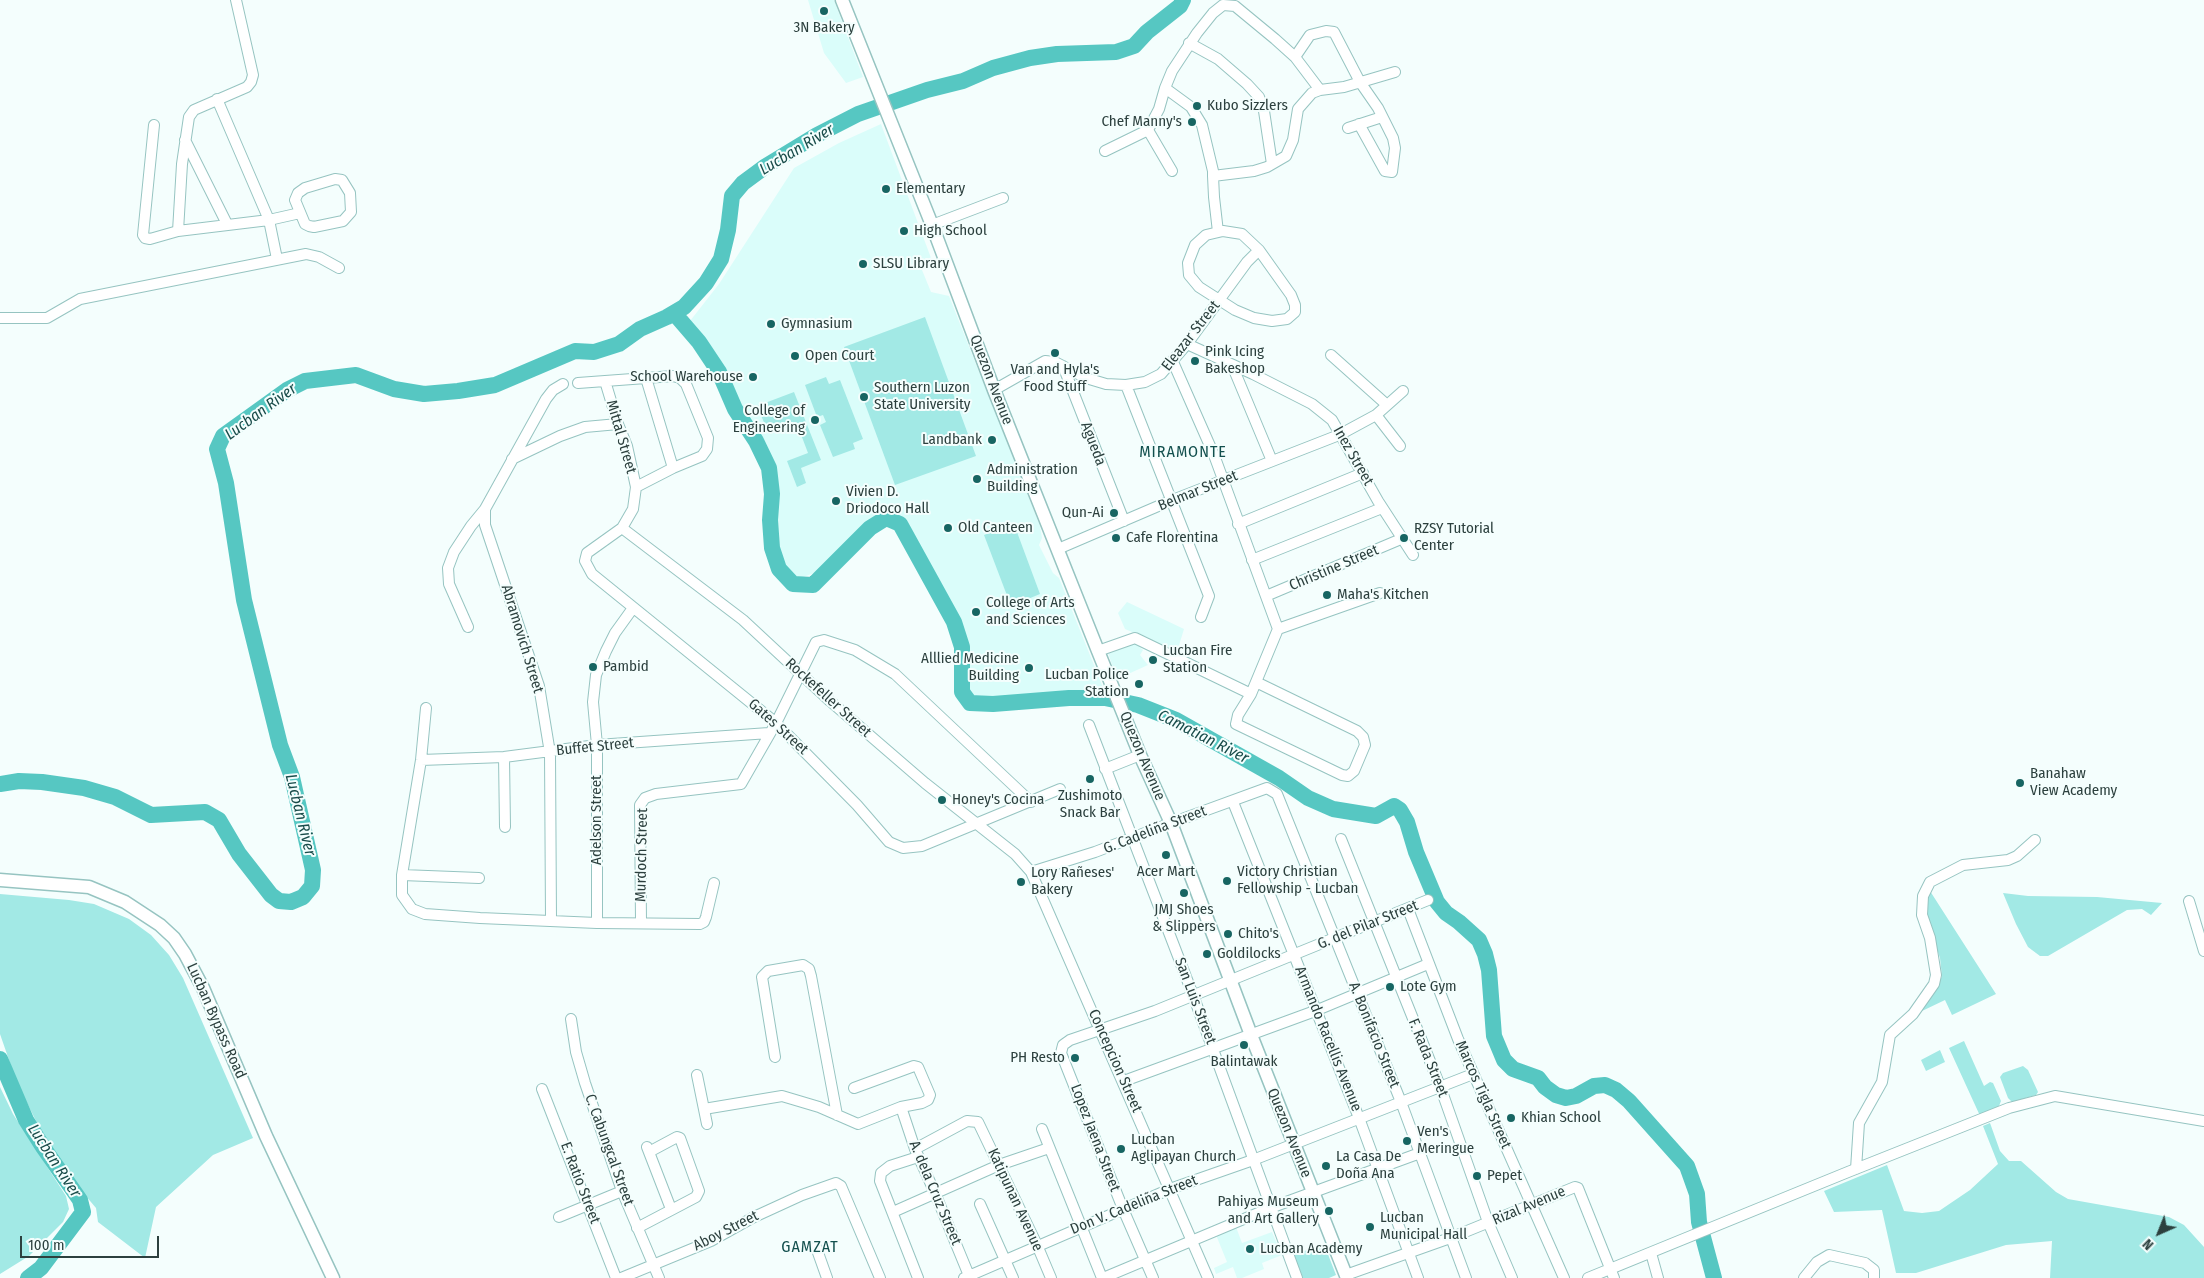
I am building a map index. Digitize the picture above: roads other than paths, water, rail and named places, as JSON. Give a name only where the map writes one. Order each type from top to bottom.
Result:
[{"type":"main road","name":"Quezon Avenue","points":[[842,0],[1113,689],[1171,823],[1344,1277]]},
{"type":"main road","name":"Lucban Bypass Road","points":[[2,880],[89,887],[125,902],[160,925],[174,938],[203,988],[266,1136],[333,1278]]},
{"type":"street","points":[[178,231],[182,164],[189,117],[194,110],[247,87],[253,75],[236,0]]},
{"type":"street","points":[[1105,151],[1148,130],[1159,109],[1172,71],[1189,43],[1222,5],[1235,6],[1295,57],[1320,90]]},
{"type":"street","points":[[1295,57],[1310,35],[1326,31],[1334,32],[1360,82],[1393,138],[1395,148],[1392,172],[1385,171],[1359,124]]},
{"type":"street","points":[[1189,43],[1218,59],[1259,97],[1264,111],[1272,164]]},
{"type":"street","points":[[1213,176],[1254,171],[1286,156],[1291,148],[1298,109],[1312,93],[1320,90],[1332,90],[1395,72]]},
{"type":"street","points":[[1165,88],[1191,107],[1202,125],[1213,176],[1218,232]]},
{"type":"street","points":[[217,99],[269,220],[277,259]]},
{"type":"street","points":[[1348,128],[1382,117]]},
{"type":"street","points":[[154,125],[143,235],[145,238],[150,239],[178,231],[269,220],[300,213]]},
{"type":"street","points":[[1148,130],[1172,171]]},
{"type":"street","points":[[185,140],[227,224]]},
{"type":"street","points":[[335,179],[342,180],[350,193],[351,212],[343,220],[314,227],[305,224],[300,213],[295,200],[298,193],[305,188],[335,179]]},
{"type":"street","points":[[932,225],[1003,198]]},
{"type":"street","points":[[1218,232],[1242,234],[1259,250],[1291,295],[1295,305],[1295,312],[1287,319],[1272,321],[1254,318],[1219,300],[1199,287],[1189,275],[1188,263],[1195,245],[1206,235],[1218,232]]},
{"type":"street","name":"Eleazar Street","points":[[994,390],[1045,361],[1063,366],[1106,384],[1126,385],[1145,382],[1161,374],[1173,362],[1247,262],[1259,250]]},
{"type":"street","points":[[0,318],[47,318],[80,298],[306,254],[339,268]]},
{"type":"street","name":"Inez Street","points":[[1187,344],[1253,374],[1312,404],[1332,420],[1401,540],[1413,555]]},
{"type":"street","points":[[1331,355],[1387,405]]},
{"type":"street","points":[[1173,362],[1223,480],[1278,629],[1251,694],[1238,715],[1236,724],[1342,775],[1348,776],[1354,771],[1365,745],[1364,738],[1357,731],[1256,682]]},
{"type":"street","points":[[1232,365],[1272,461]]},
{"type":"street","name":"Agueda","points":[[1063,366],[1124,521]]},
{"type":"street","points":[[578,383],[673,376],[680,378],[686,384],[708,438],[707,449],[702,456],[636,487]]},
{"type":"street","points":[[646,378],[673,468]]},
{"type":"street","name":"Mittal Street","points":[[586,561],[587,553],[622,528],[633,508],[636,487],[627,446],[605,381]]},
{"type":"street","points":[[468,627],[449,584],[448,568],[454,552],[485,509],[546,399],[553,390],[562,384]]},
{"type":"street","points":[[1126,385],[1170,502],[1209,596],[1201,617]]},
{"type":"street","name":"Belmar Street","points":[[1058,549],[1223,480],[1340,435],[1376,415],[1403,391]]},
{"type":"street","points":[[1376,415],[1400,446]]},
{"type":"street","points":[[512,459],[560,436],[585,427],[618,424]]},
{"type":"street","points":[[1238,524],[1363,473]]},
{"type":"street","points":[[1252,560],[1382,508]]},
{"type":"street","name":"Abramovich Street","points":[[485,509],[485,525],[539,686],[550,753],[551,920]]},
{"type":"street","name":"Rockefeller Street","points":[[622,528],[743,620],[830,701],[911,770],[1015,854],[1032,872]]},
{"type":"street","name":"Christine Street","points":[[1266,596],[1401,540]]},
{"type":"street","name":"Gates Street","points":[[586,561],[592,574],[776,723],[857,805],[889,842],[903,848],[922,846],[979,825],[1060,790]]},
{"type":"street","points":[[1278,629],[1380,593]]},
{"type":"street","name":"Adelson Street","points":[[597,923],[597,745],[593,702],[596,675],[615,633],[633,608]]},
{"type":"street","points":[[1098,651],[1135,638],[1251,694]]},
{"type":"street","name":"Murdoch Street","points":[[641,922],[640,805],[645,798],[656,794],[741,784],[776,723],[816,642],[824,640],[854,650],[895,674],[1031,802]]},
{"type":"street","points":[[426,708],[421,760],[402,875],[402,895],[412,909],[425,914],[597,923],[700,924],[704,922],[706,917],[714,883]]},
{"type":"street","name":"San Luis Street","points":[[1089,725],[1193,995],[1252,1160],[1297,1278]]},
{"type":"street","name":"Buffet Street","points":[[421,760],[504,757],[550,753],[597,745],[769,733]]},
{"type":"street","points":[[1105,769],[1140,755]]},
{"type":"street","points":[[504,757],[505,827]]},
{"type":"street","name":"G. Cadeliña Street","points":[[1032,872],[1096,852],[1267,788],[1277,794]]},
{"type":"street","name":"A. Bonifacio Street","points":[[1277,794],[1401,1102],[1466,1278]]},
{"type":"street","name":"Armando Racellis Avenue","points":[[1233,802],[1359,1118],[1418,1278]]},
{"type":"street","name":"F. Rada Street","points":[[1341,838],[1440,1086],[1488,1222],[1512,1278]]},
{"type":"street","points":[[1856,1169],[1859,1123],[1882,1082],[1890,1035],[1913,1014],[1934,984],[1936,974],[1930,938],[1922,915],[1923,896],[1930,882],[1963,865],[2008,860],[2018,856],[2035,840]]},
{"type":"street","name":"Concepcion Street","points":[[1032,872],[1194,1240],[1208,1278]]},
{"type":"street","points":[[402,875],[479,878]]},
{"type":"street","name":"G. del Pilar Street","points":[[1061,1053],[1063,1045],[1070,1040],[1193,995],[1336,939],[1428,900]]},
{"type":"street","points":[[2189,901],[2204,951]]},
{"type":"street","name":"Marcos Tigla Street","points":[[1408,909],[1428,964],[1473,1074],[1564,1278]]},
{"type":"street","points":[[1124,1081],[1315,1011],[1428,964]]},
{"type":"street","points":[[775,1057],[762,977],[768,971],[803,966],[809,970],[811,976],[837,1115]]},
{"type":"street","name":"C. Cabungcal Street","points":[[571,1019],[576,1052],[585,1083],[622,1191],[659,1278]]},
{"type":"street","name":"Lopez Jaena Street","points":[[1061,1053],[1123,1209],[1153,1278]]},
{"type":"street","points":[[704,1109],[782,1096],[800,1100],[858,1124],[901,1107],[922,1103],[928,1100],[930,1095],[918,1067],[914,1066],[854,1088]]},
{"type":"street","name":"Don V. Cadeliña Street","points":[[968,1277],[1037,1245],[1170,1189],[1252,1160],[1473,1074]]},
{"type":"street","points":[[697,1075],[707,1124]]},
{"type":"street","name":"E. Ratio Street","points":[[542,1088],[616,1278]]},
{"type":"street","points":[[1588,1278],[1612,1273],[1651,1253],[2009,1108],[2055,1096],[2204,1121]]},
{"type":"street","name":"A. dela Cruz Street","points":[[901,1107],[917,1153],[968,1277]]},
{"type":"street","name":"Katipunan Avenue","points":[[917,1153],[967,1121],[978,1122],[1051,1278]]},
{"type":"street","points":[[1042,1128],[1103,1278],[1270,1208],[1420,1153]]},
{"type":"street","points":[[637,1228],[696,1197],[699,1191],[682,1140],[677,1138],[648,1149],[671,1209]]},
{"type":"street","points":[[893,1212],[999,1165],[1049,1148]]},
{"type":"street","points":[[917,1153],[890,1166],[881,1173],[880,1181],[918,1278]]},
{"type":"street","name":"Aboy Street","points":[[621,1278],[711,1241],[754,1217],[836,1183],[840,1186],[880,1278]]},
{"type":"street","name":"Rizal Avenue","points":[[1344,1277],[1450,1238],[1572,1188],[1578,1188],[1612,1273]]},
{"type":"street","points":[[559,1217],[622,1191]]},
{"type":"street","points":[[980,1204],[1013,1278]]},
{"type":"street","points":[[816,1247],[827,1278]]},
{"type":"street","points":[[1651,1253],[1658,1278]]},
{"type":"street","points":[[1804,1278],[1816,1262],[1829,1255],[1865,1263],[1874,1270],[1874,1278]]},
{"type":"waterway","name":"Lucban River","points":[[0,784],[19,781],[42,782],[84,788],[115,797],[151,815],[205,812],[219,820],[239,854],[271,895],[279,901],[291,902],[303,897],[312,886],[313,870],[292,777],[280,745],[244,600],[226,483],[217,449],[223,436],[287,390],[305,381],[356,375],[394,389],[424,394],[458,391],[495,385],[575,351],[594,352],[619,344],[640,329],[684,307],[706,283],[721,259],[728,230],[732,196],[743,183],[766,166],[817,135],[858,114],[927,90],[963,81],[993,68],[1030,58],[1057,54],[1116,52],[1134,46],[1147,32],[1180,6],[1183,0]]},
{"type":"waterway","name":"Camatian River","points":[[674,313],[699,342],[719,372],[735,409],[756,441],[769,468],[772,494],[770,520],[772,548],[779,569],[793,584],[813,585],[870,528],[886,518],[900,524],[954,622],[962,647],[962,692],[970,703],[993,704],[1069,698],[1105,698],[1138,705],[1176,720],[1279,778],[1308,798],[1333,809],[1376,816],[1394,806],[1400,810],[1407,822],[1416,852],[1437,902],[1446,913],[1479,940],[1485,954],[1489,970],[1494,1036],[1504,1060],[1513,1069],[1538,1078],[1545,1087],[1556,1095],[1566,1098],[1576,1096],[1594,1086],[1605,1085],[1616,1090],[1629,1101],[1687,1166],[1697,1194],[1699,1222],[1714,1278]]},
{"type":"waterway","name":"Lucban River","points":[[0,1059],[26,1120],[80,1200],[83,1212],[41,1268],[28,1278]]},
{"type":"place","name":"3N Bakery","points":[[824,11]]},
{"type":"place","name":"Kubo Sizzlers","points":[[1197,106]]},
{"type":"place","name":"Chef Manny's","points":[[1192,122]]},
{"type":"place","name":"Elementary","points":[[886,189]]},
{"type":"place","name":"High School","points":[[904,231]]},
{"type":"place","name":"SLSU Library","points":[[863,264]]},
{"type":"place","name":"Gymnasium","points":[[771,324]]},
{"type":"place","name":"Van and Hyla's Food Stuff","points":[[1055,353]]},
{"type":"place","name":"Open Court","points":[[795,356]]},
{"type":"place","name":"Pink Icing Bakeshop","points":[[1195,361]]},
{"type":"place","name":"School Warehouse","points":[[753,377]]},
{"type":"place","name":"Southern Luzon State University","points":[[864,397]]},
{"type":"place","name":"College of Engineering","points":[[815,420]]},
{"type":"place","name":"Landbank","points":[[992,440]]},
{"type":"place","name":"Administration Building","points":[[977,479]]},
{"type":"place","name":"Vivien D. Driodoco Hall","points":[[836,501]]},
{"type":"place","name":"Qun-Ai","points":[[1114,513]]},
{"type":"place","name":"Old Canteen","points":[[948,528]]},
{"type":"place","name":"Cafe Florentina","points":[[1116,538]]},
{"type":"place","name":"RZSY Tutorial Center","points":[[1404,538]]},
{"type":"place","name":"Maha's Kitchen","points":[[1327,595]]},
{"type":"place","name":"College of Arts and Sciences","points":[[976,612]]},
{"type":"place","name":"Lucban Fire Station","points":[[1153,660]]},
{"type":"place","name":"Pambid","points":[[593,667]]},
{"type":"place","name":"Alllied Medicine Building","points":[[1029,668]]},
{"type":"place","name":"Lucban Police Station","points":[[1139,684]]},
{"type":"place","name":"Zushimoto Snack Bar","points":[[1090,779]]},
{"type":"place","name":"Banahaw View Academy","points":[[2020,783]]},
{"type":"place","name":"Honey's Cocina","points":[[942,800]]},
{"type":"place","name":"Acer Mart","points":[[1166,855]]},
{"type":"place","name":"Victory Christian Fellowship - Lucban","points":[[1227,881]]},
{"type":"place","name":"Lory Rañeses' Bakery","points":[[1021,882]]},
{"type":"place","name":"JMJ Shoes & Slippers","points":[[1184,893]]},
{"type":"place","name":"Chito's","points":[[1228,934]]},
{"type":"place","name":"Goldilocks","points":[[1207,954]]},
{"type":"place","name":"Lote Gym","points":[[1390,987]]},
{"type":"place","name":"Balintawak","points":[[1244,1045]]},
{"type":"place","name":"PH Resto","points":[[1075,1058]]},
{"type":"place","name":"Khian School","points":[[1511,1118]]},
{"type":"place","name":"Ven's Meringue","points":[[1407,1141]]},
{"type":"place","name":"Lucban Aglipayan Church","points":[[1121,1149]]},
{"type":"place","name":"La Casa De Doña Ana","points":[[1326,1166]]},
{"type":"place","name":"Pepet","points":[[1477,1176]]},
{"type":"place","name":"Pahiyas Museum and Art Gallery","points":[[1329,1211]]},
{"type":"place","name":"Lucban Municipal Hall","points":[[1370,1227]]},
{"type":"place","name":"Lucban Academy","points":[[1250,1249]]},
{"type":"district","name":"MIRAMONTE","points":[[1183,453]]},
{"type":"district","name":"GAMZAT","points":[[810,1248]]}]
